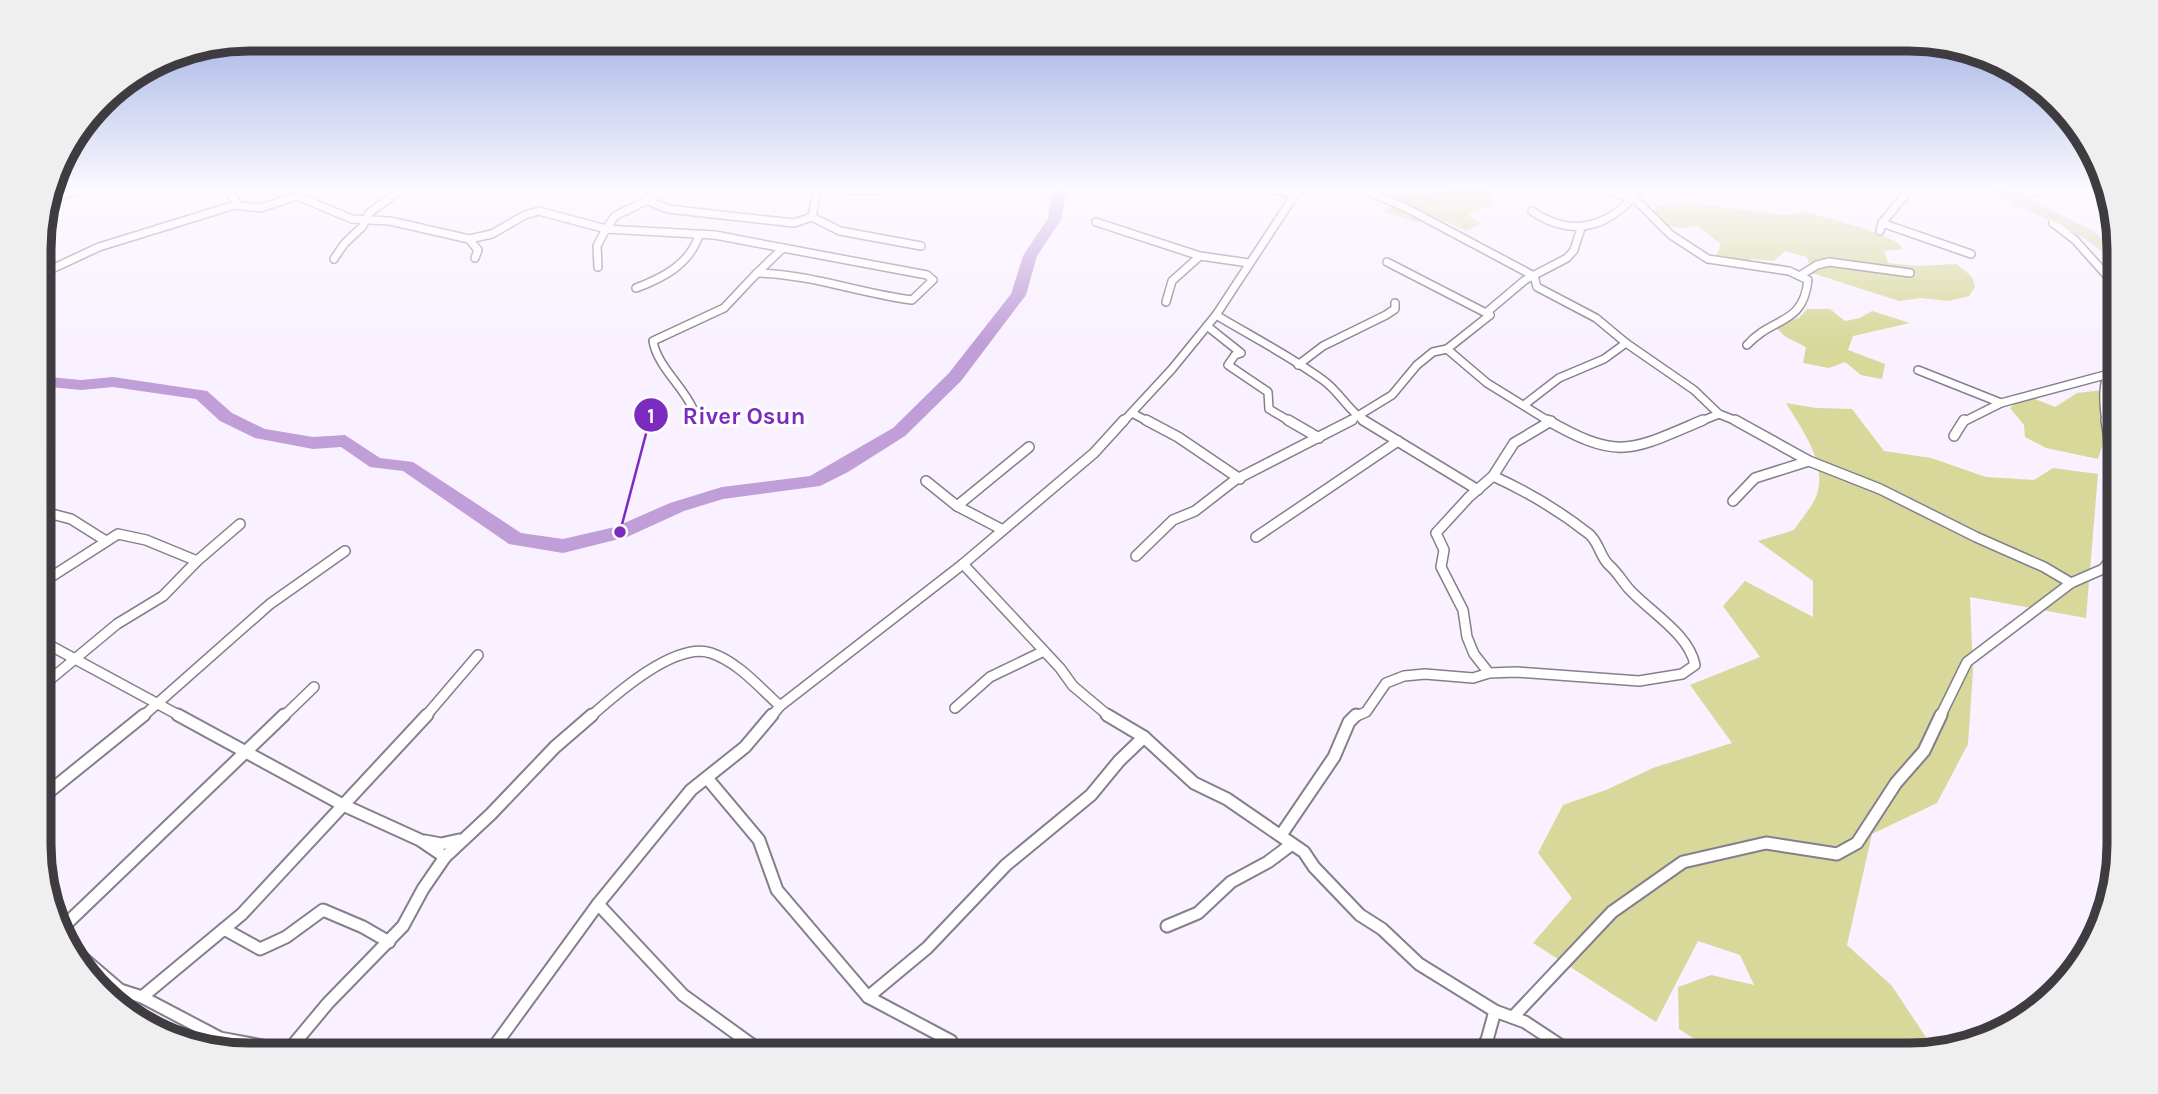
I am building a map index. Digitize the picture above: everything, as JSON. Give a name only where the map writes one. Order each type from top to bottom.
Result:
[{"type":"street","points":[[51,269],[118,241]]},
{"type":"street","points":[[334,259],[347,241]]},
{"type":"street","points":[[471,241],[478,250],[475,258]]},
{"type":"street","points":[[598,241],[598,267]]},
{"type":"street","points":[[636,288],[659,278],[681,262],[697,241]]},
{"type":"street","points":[[749,241],[927,275],[933,280],[912,300],[867,294],[793,274],[757,273]]},
{"type":"street","points":[[895,241],[921,246]]},
{"type":"street","points":[[1154,241],[1200,256],[1249,263]]},
{"type":"street","points":[[501,1043],[598,904],[691,790],[745,747],[780,706],[962,564],[1094,453],[1216,315],[1264,241]]},
{"type":"street","points":[[1468,241],[1534,276],[1537,287],[1580,307],[1693,390],[1719,414],[1742,423],[1809,461],[1880,489],[1976,537],[2044,567],[2070,583]]},
{"type":"street","points":[[1490,315],[1487,312],[1522,282],[1551,268],[1572,253],[1576,241]]},
{"type":"street","points":[[1681,241],[1709,259],[1725,264],[1801,275],[1808,280],[1798,311],[1777,321],[1747,345]]},
{"type":"street","points":[[1926,241],[1971,254]]},
{"type":"street","points":[[2076,241],[2107,276]]},
{"type":"street","points":[[692,409],[685,391],[655,352],[653,341],[724,308],[783,248]]},
{"type":"street","points":[[1166,302],[1172,281],[1200,256]]},
{"type":"street","points":[[1387,262],[1490,315]]},
{"type":"street","points":[[1801,275],[1817,264],[1829,262],[1910,273]]},
{"type":"street","points":[[1298,365],[1323,346],[1386,315],[1395,309],[1395,303]]},
{"type":"street","points":[[1216,315],[1298,365],[1343,397],[1358,417],[1478,490]]},
{"type":"street","points":[[1136,556],[1173,520],[1195,511],[1235,480],[1358,417],[1391,395],[1417,365],[1433,352],[1447,349],[1490,315]]},
{"type":"street","points":[[1207,326],[1239,349],[1241,353],[1235,355],[1228,365],[1268,393],[1269,409],[1319,438]]},
{"type":"street","points":[[1524,405],[1558,379],[1617,354],[1626,343]]},
{"type":"street","points":[[1447,349],[1491,387],[1599,446],[1615,449],[1679,432],[1719,414]]},
{"type":"street","points":[[1918,370],[2001,403]]},
{"type":"street","points":[[2107,370],[2103,390],[2107,438]]},
{"type":"street","points":[[1954,436],[1964,420],[2001,403],[2105,375]]},
{"type":"street","points":[[1132,413],[1178,437],[1240,479]]},
{"type":"street","points":[[1489,673],[1474,654],[1467,637],[1463,610],[1441,567],[1444,550],[1436,536],[1440,526],[1493,476],[1514,443],[1551,421]]},
{"type":"street","points":[[1256,537],[1398,441]]},
{"type":"street","points":[[957,506],[1029,447]]},
{"type":"street","points":[[1733,501],[1745,492],[1748,483],[1755,477],[1768,475],[1789,464],[1809,461]]},
{"type":"street","points":[[1281,835],[1334,757],[1349,722],[1357,714],[1366,712],[1387,684],[1404,676],[1425,674],[1473,678],[1489,673],[1516,672],[1639,681],[1682,674],[1695,665],[1693,654],[1676,634],[1628,588],[1618,572],[1606,563],[1592,536],[1513,485],[1493,476]]},
{"type":"street","points":[[926,481],[957,506],[1003,530]]},
{"type":"street","points":[[51,514],[71,519],[106,541]]},
{"type":"street","points":[[51,679],[117,624],[163,596],[197,561],[240,524]]},
{"type":"street","points":[[51,577],[118,534],[131,534],[182,552],[197,561]]},
{"type":"street","points":[[51,790],[157,705],[214,651],[270,604],[345,551]]},
{"type":"street","points":[[962,564],[1094,706],[1144,737],[1194,783],[1227,799],[1304,852],[1314,867],[1360,915],[1382,929],[1419,964],[1495,1011],[1513,1017],[1559,1043]]},
{"type":"street","points":[[1513,1017],[1612,912],[1683,862],[1766,843],[1838,854],[1857,843],[1896,783],[1924,751],[1967,662],[2070,583],[2103,569],[2107,564]]},
{"type":"street","points":[[51,646],[344,805],[420,840],[445,857]]},
{"type":"street","points":[[295,1043],[328,1003],[403,926],[423,889],[445,857],[491,814],[555,747],[639,675],[689,652],[709,652],[733,664],[780,706]]},
{"type":"street","points":[[955,708],[990,677],[1042,652]]},
{"type":"street","points":[[142,997],[225,929],[404,742],[478,655]]},
{"type":"street","points":[[67,923],[314,687]]},
{"type":"street","points":[[868,997],[927,948],[1006,865],[1091,795],[1119,761],[1144,737]]},
{"type":"street","points":[[707,778],[758,840],[777,890],[868,997],[951,1041]]},
{"type":"street","points":[[420,840],[441,844],[462,839]]},
{"type":"street","points":[[1167,926],[1198,913],[1231,883],[1268,862],[1292,844]]},
{"type":"street","points":[[598,904],[683,995],[749,1043]]},
{"type":"street","points":[[225,929],[260,949],[286,937],[323,910],[363,927],[389,942]]},
{"type":"street","points":[[118,994],[142,997],[188,1024],[220,1038],[246,1043]]},
{"type":"street","points":[[1485,1043],[1495,1011]]},
{"type":"green space","points":[[1717,241],[1895,241],[1903,249],[1884,251],[1888,263],[1917,266],[1957,264],[1972,277],[1975,287],[1969,296],[1949,301],[1921,298],[1899,301],[1812,273],[1807,257],[1785,251],[1774,261],[1751,259],[1740,264],[1716,256],[1721,244]]},
{"type":"green space","points":[[1807,309],[1830,309],[1845,321],[1860,318],[1872,311],[1910,323],[1853,336],[1848,350],[1885,364],[1882,379],[1861,375],[1845,362],[1829,368],[1803,363],[1806,347],[1786,337],[1773,325],[1799,318]]},
{"type":"green space","points":[[2103,390],[2106,434],[2098,459],[2046,448],[2025,437],[2024,425],[2010,408],[2025,395],[2055,407],[2077,393]]},
{"type":"green space","points":[[1786,403],[1816,408],[1852,409],[1884,451],[1931,458],[1986,477],[2034,480],[2053,468],[2098,474],[2086,618],[1970,597],[1973,671],[1968,744],[1937,803],[1872,834],[1847,945],[1892,986],[1929,1042],[1701,1043],[1679,1029],[1678,987],[1711,975],[1754,985],[1740,955],[1698,941],[1656,1022],[1533,943],[1572,898],[1538,853],[1563,805],[1606,790],[1653,768],[1732,743],[1690,685],[1760,657],[1723,606],[1745,581],[1813,617],[1813,581],[1758,541],[1794,530],[1816,496],[1818,467],[1805,433]]},
{"type":"waterway","points":[[51,382],[81,385],[113,382],[201,395],[226,417],[261,434],[313,443],[345,441],[376,463],[407,466],[516,539],[563,546],[620,532],[677,507],[722,493],[814,482],[842,468],[899,432],[955,377],[1018,295],[1030,256],[1040,241]]},
{"type":"place","name":"River Osun","points":[[620,532]]}]
